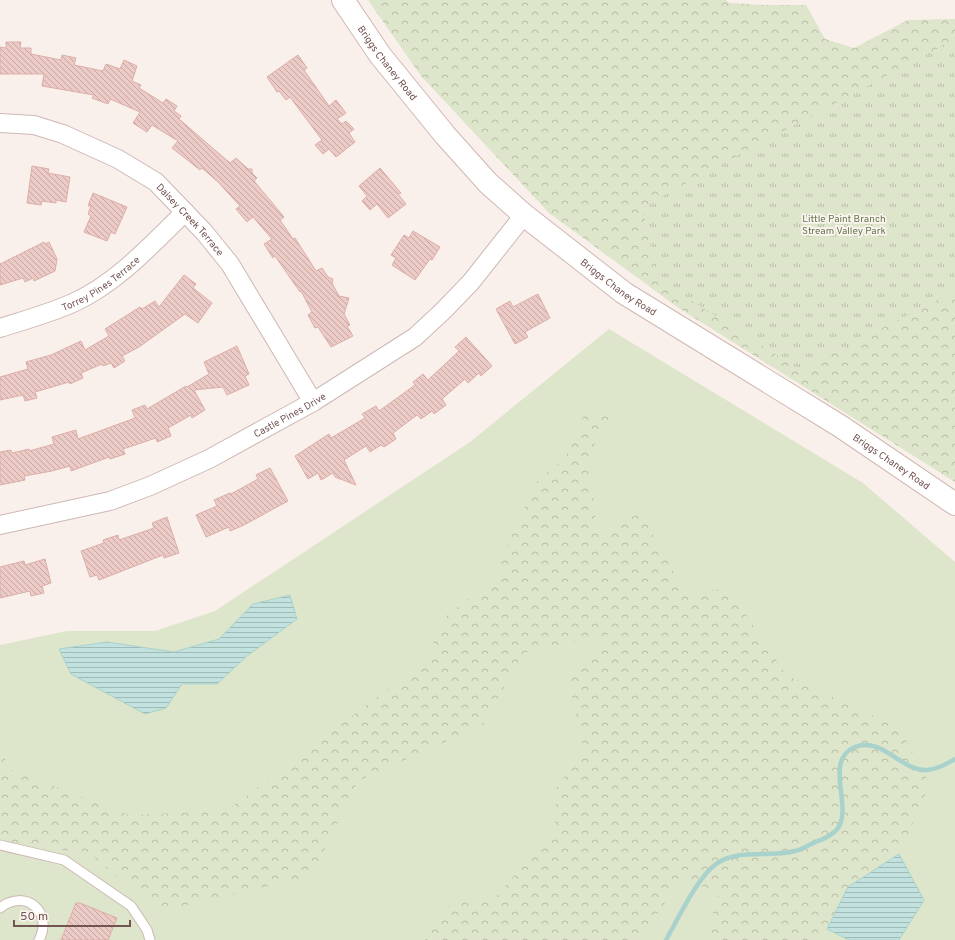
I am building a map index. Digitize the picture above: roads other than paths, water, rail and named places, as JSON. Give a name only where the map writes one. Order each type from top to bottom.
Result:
[{"type":"main road","name":"Briggs Chaney Road","points":[[343,0],[380,55],[416,101],[488,183],[524,215],[624,293],[840,426],[955,504]]},
{"type":"street","name":"Daisey Creek Terrace","points":[[0,123],[34,125],[63,134],[91,146],[156,182],[209,237],[230,264],[272,331],[313,402]]},
{"type":"street","name":"Torrey Pines Terrace","points":[[0,328],[76,302],[130,264],[185,212]]},
{"type":"street","name":"Castle Pines Drive","points":[[0,525],[110,501],[150,486],[209,459],[313,402],[415,337],[444,311],[471,282],[524,215]]},
{"type":"lane","points":[[0,845],[64,860],[131,906],[147,930],[150,940]]},
{"type":"lane","points":[[0,908],[14,900],[23,900],[38,908],[44,924],[43,933],[39,940]]},
{"type":"water","points":[[290,595],[297,619],[247,656],[217,684],[182,684],[166,708],[145,714],[71,674],[59,649],[107,642],[174,652],[219,639],[253,604]]},
{"type":"water","points":[[899,854],[924,900],[899,940],[849,940],[827,929],[848,887]]},
{"type":"waterway","points":[[666,940],[695,889],[709,870],[716,864],[734,856],[775,854],[795,851],[826,838],[838,828],[842,819],[840,784],[841,762],[846,753],[855,747],[865,745],[874,746],[909,766],[918,769],[935,769],[955,759]]},
{"type":"park label","name":"Little Paint Branch Stream Valley Park","points":[[844,224]]}]
